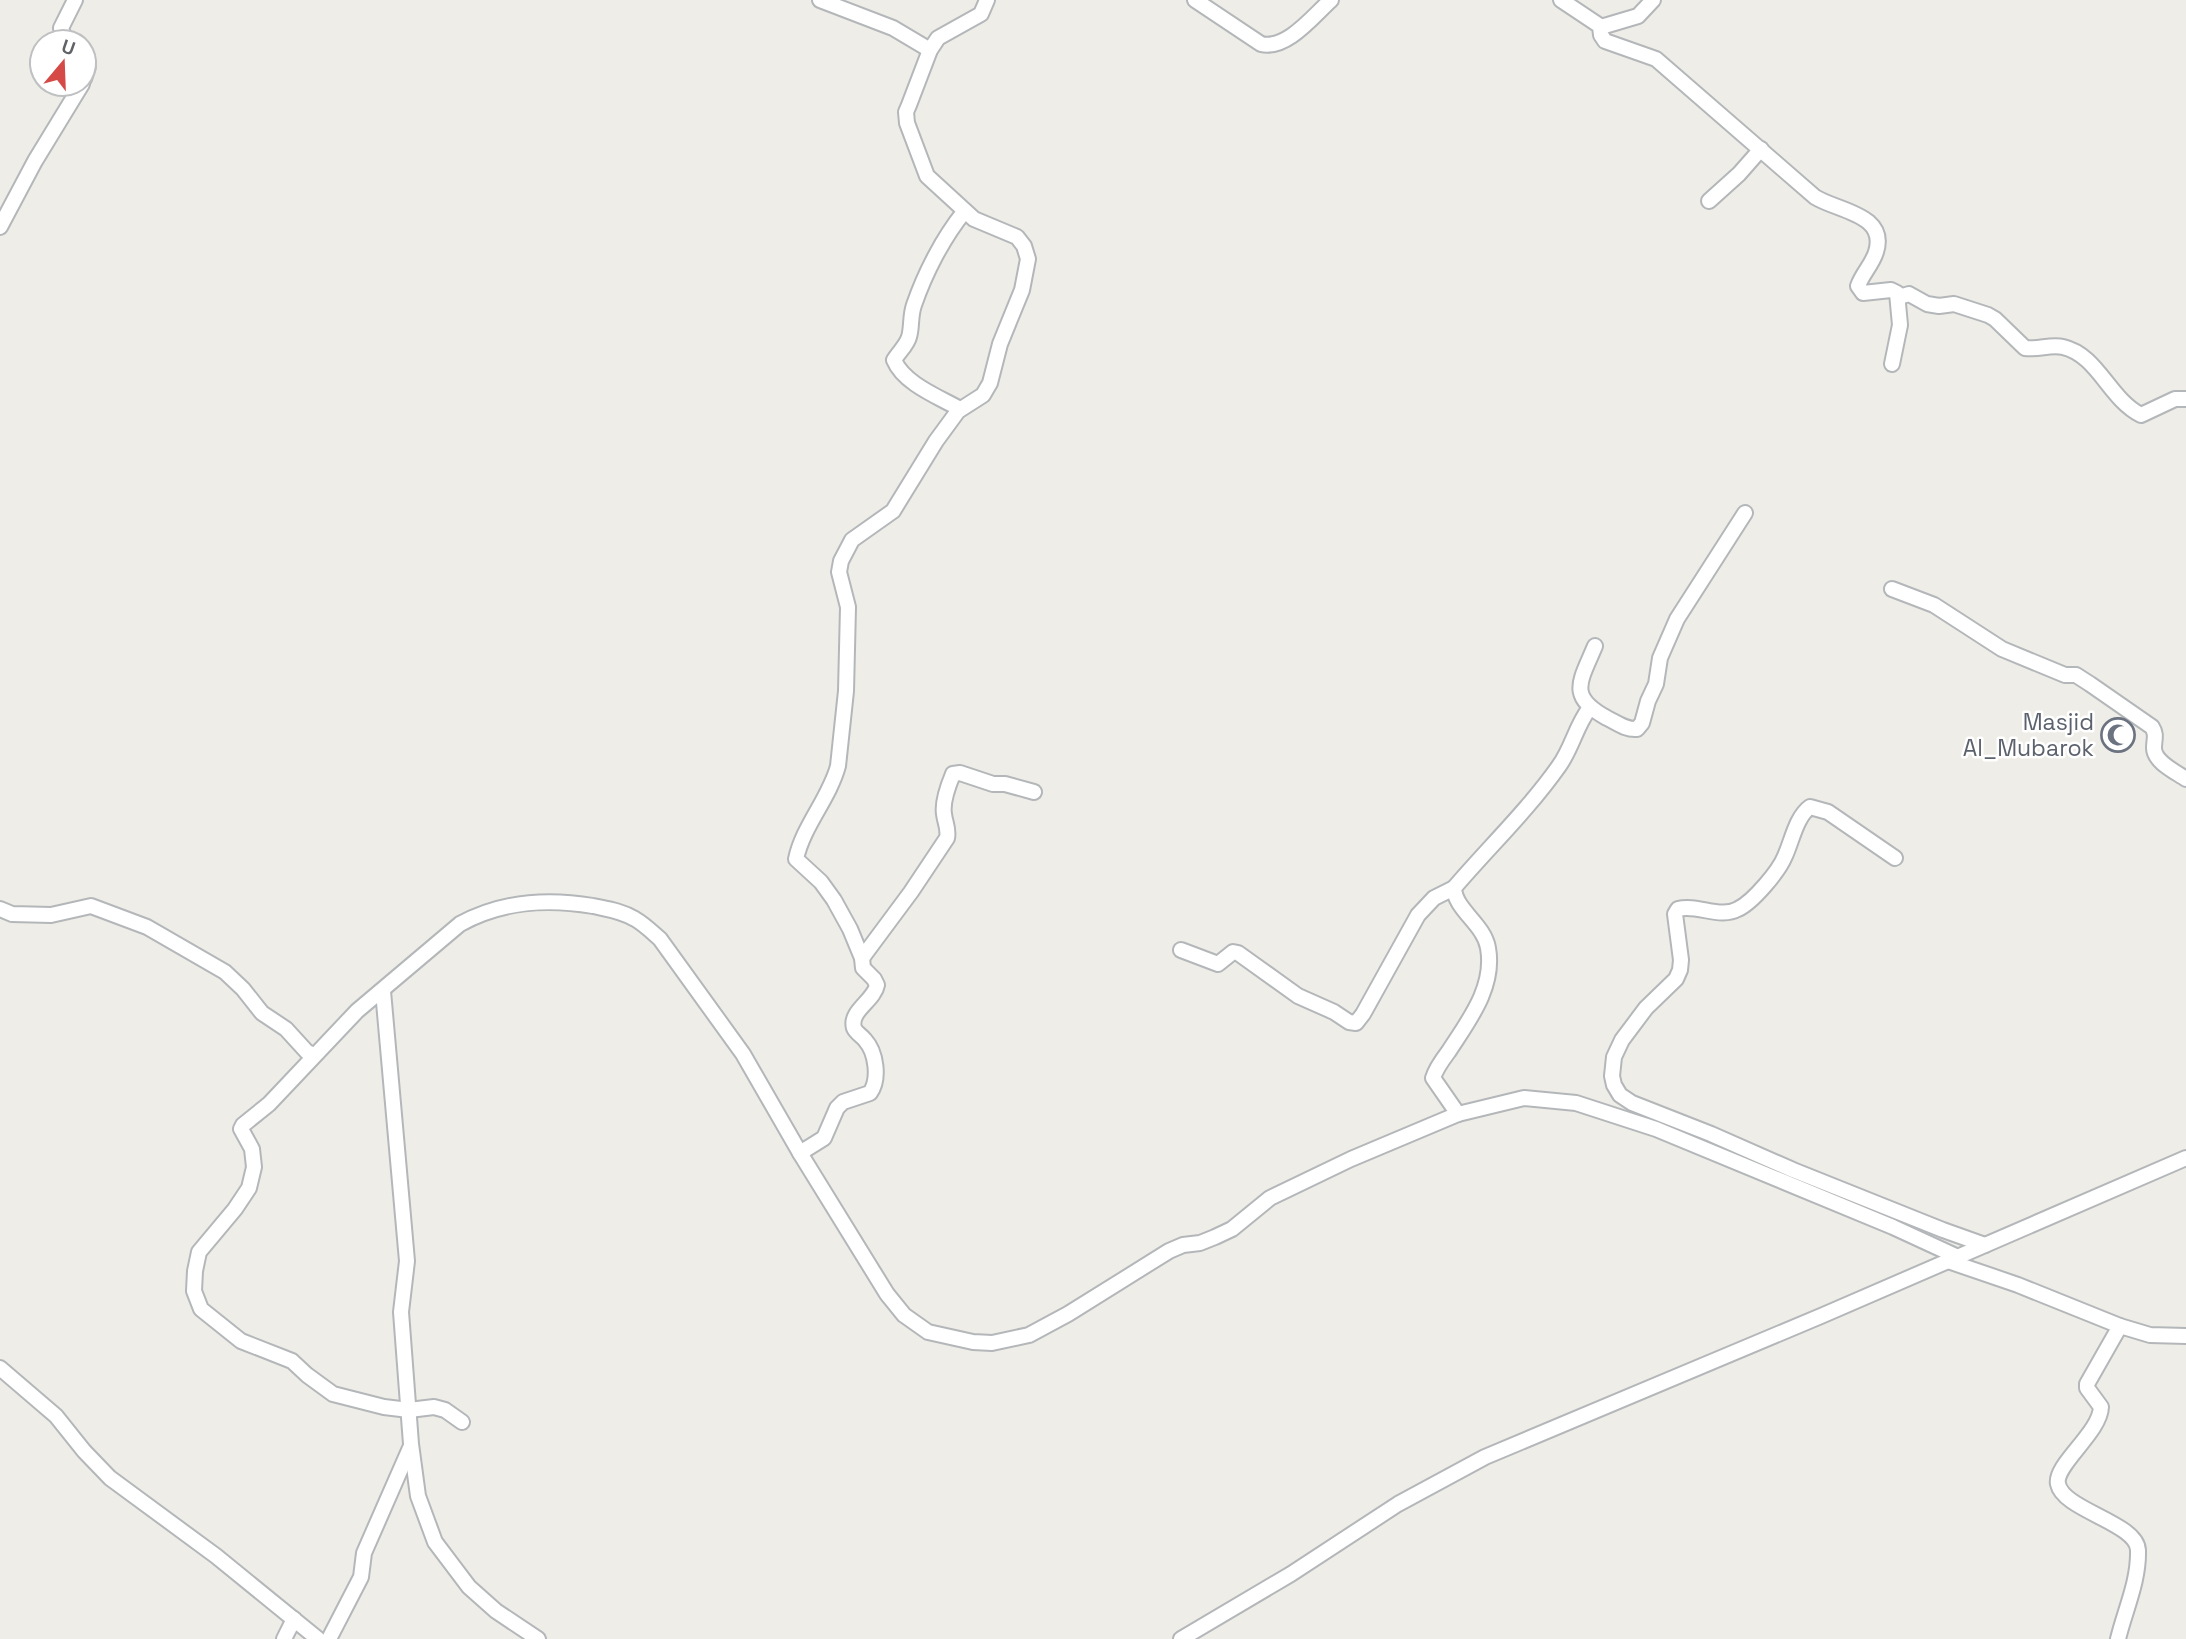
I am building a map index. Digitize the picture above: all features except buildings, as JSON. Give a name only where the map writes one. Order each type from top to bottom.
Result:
[{"type":"street","points":[[61,28],[75,0]]},
{"type":"street","points":[[820,0],[886,25],[930,50]]},
{"type":"street","points":[[806,1149],[824,1138],[837,1108],[843,1101],[870,1093],[876,1083],[871,1051],[853,1024],[854,1018],[876,989],[874,979],[863,968],[862,958],[850,929],[828,890],[796,859],[814,815],[835,778],[838,766],[846,691],[848,607],[839,572],[841,561],[852,540],[893,510],[936,441],[960,409],[983,395],[990,383],[1000,344],[1022,290],[1028,259],[1027,251],[1017,237],[983,225],[964,212],[950,195],[927,176],[907,122],[906,112],[930,50],[941,35],[981,14],[987,0]]},
{"type":"street","points":[[1195,0],[1268,46],[1282,42],[1331,0]]},
{"type":"street","points":[[1561,0],[1601,27]]},
{"type":"street","points":[[1601,27],[1638,16],[1653,0]]},
{"type":"street","points":[[1601,27],[1601,35],[1605,41],[1656,59],[1815,197],[1862,216],[1871,224],[1877,234],[1878,244],[1858,286],[1863,293],[1892,290],[1899,297],[1900,325],[1892,364]]},
{"type":"street","points":[[0,227],[35,161],[73,98]]},
{"type":"street","points":[[1709,201],[1762,149]]},
{"type":"street","points":[[960,409],[908,379],[898,369],[894,360],[910,336],[910,320],[915,303],[931,267],[964,212]]},
{"type":"street","points":[[1899,297],[1909,294],[1927,304],[1954,304],[1988,315],[2025,348],[2062,346],[2073,351],[2099,372],[2112,392],[2141,415],[2175,399],[2186,399]]},
{"type":"street","points":[[1595,646],[1579,690],[1589,709],[1631,730],[1641,726],[1656,684],[1660,658],[1677,619],[1745,513]]},
{"type":"street","points":[[1892,589],[1934,605],[2002,649],[2065,675],[2076,676],[2090,684],[2152,727],[2156,735],[2154,749],[2157,758],[2186,779]]},
{"type":"street","points":[[1181,950],[1218,964],[1233,952],[1238,953],[1298,996],[1356,1023],[1418,915],[1434,898],[1454,888],[1524,812],[1566,755],[1581,719],[1589,709]]},
{"type":"street","points":[[862,958],[947,838],[943,813],[953,774],[960,773],[993,784],[1005,784],[1034,792]]},
{"type":"street","points":[[1895,858],[1828,812],[1810,807],[1802,816],[1782,863],[1754,897],[1740,908],[1719,912],[1691,907],[1678,909],[1675,914],[1680,970],[1676,979],[1646,1008],[1622,1040],[1614,1057],[1614,1085],[1620,1095],[1632,1103],[1981,1246]]},
{"type":"street","points":[[1454,888],[1457,900],[1482,929],[1486,938],[1489,967],[1479,1004],[1434,1074],[1433,1082],[1457,1112]]},
{"type":"street","points":[[462,1422],[445,1410],[384,1407],[333,1394],[292,1361],[241,1341],[201,1309],[194,1291],[195,1271],[199,1252],[249,1188],[254,1167],[253,1154],[241,1129],[310,1054],[460,924],[495,908],[544,900],[623,913],[645,925],[660,939],[743,1054],[806,1149],[887,1294],[904,1315],[928,1332],[944,1337],[992,1343],[1029,1335],[1169,1251],[1232,1229],[1270,1198],[1351,1159],[1457,1112],[1524,1098],[1551,1099],[1601,1109],[1881,1222],[2018,1285],[2120,1326],[2150,1335],[2186,1336]]},
{"type":"street","points":[[0,909],[12,914],[51,915],[91,906],[147,927],[225,972],[262,1013],[293,1036],[310,1054]]},
{"type":"street","points":[[329,1639],[361,1577],[365,1553],[411,1444],[422,1408],[401,1312],[407,1261],[383,991]]},
{"type":"street","points":[[1181,1639],[1291,1574],[1389,1509],[1485,1457],[2186,1158]]},
{"type":"street","points":[[2118,1639],[2133,1587],[2138,1549],[2136,1542],[2065,1495],[2057,1484],[2066,1465],[2099,1419],[2101,1407],[2087,1384],[2120,1326]]},
{"type":"street","points":[[0,1368],[56,1416],[110,1478],[216,1556],[318,1639]]},
{"type":"street","points":[[411,1444],[418,1496],[435,1542],[469,1587],[496,1611],[538,1639]]},
{"type":"street","points":[[284,1639],[294,1619]]},
{"type":"place","name":"Masjid Al_Mubarok","points":[[2118,735]]}]
